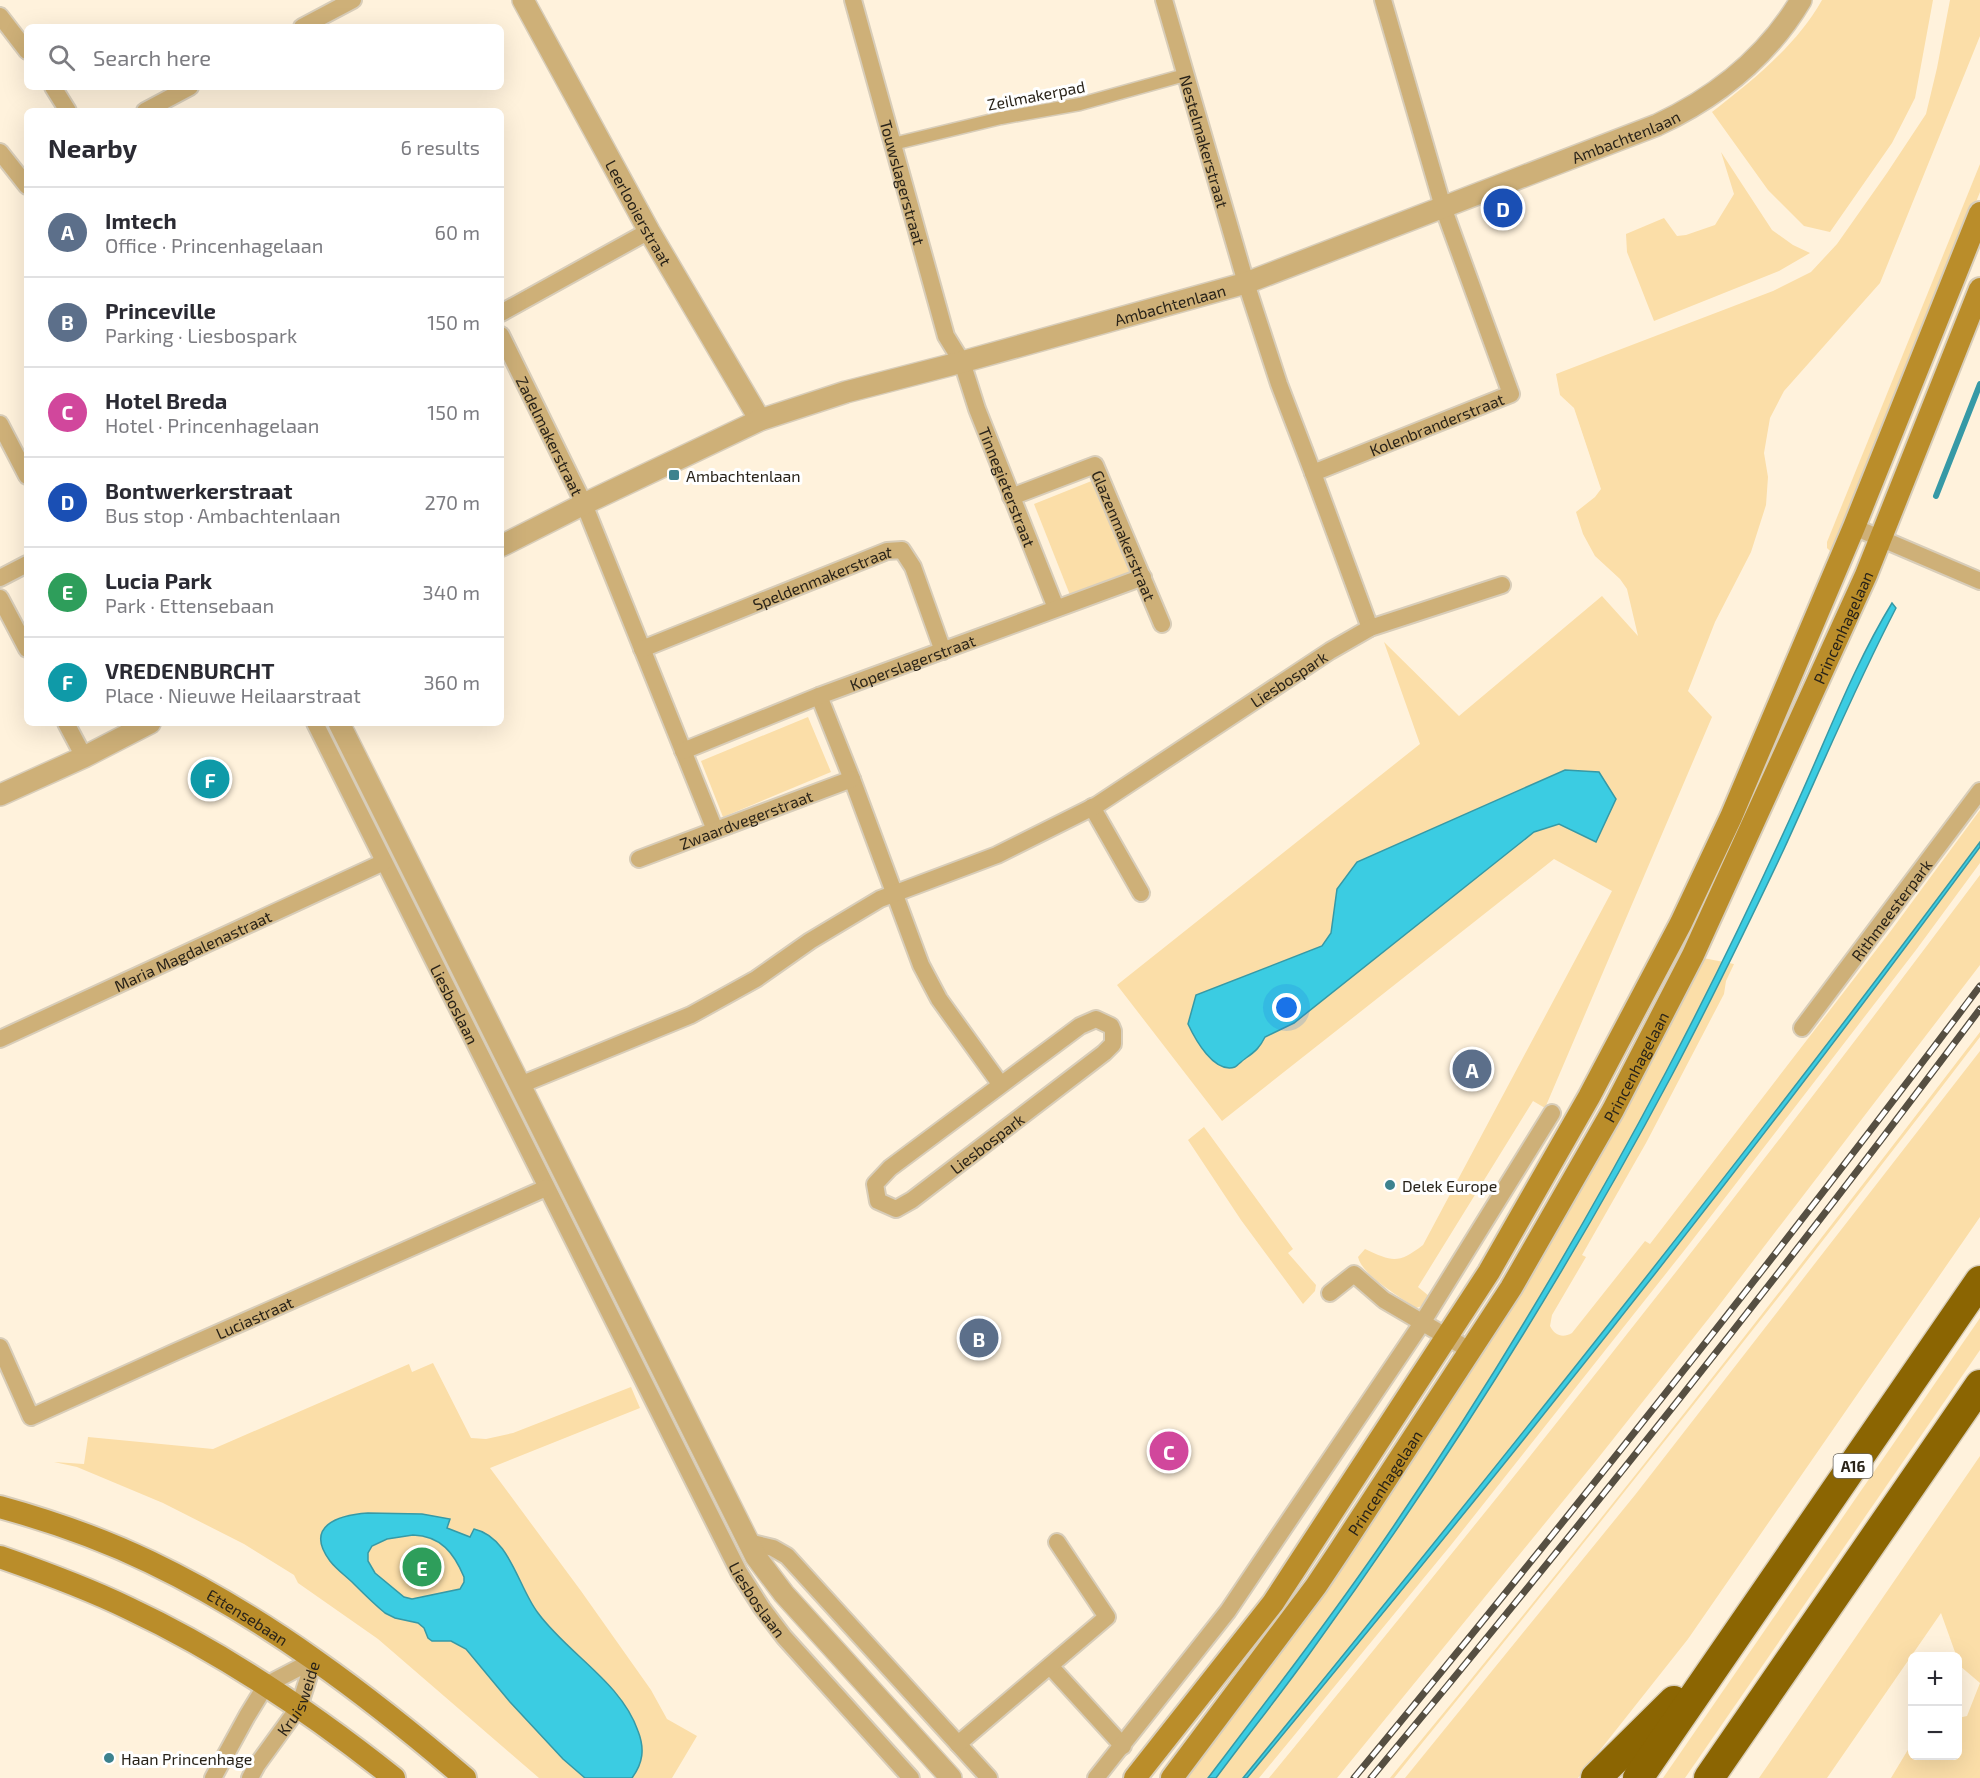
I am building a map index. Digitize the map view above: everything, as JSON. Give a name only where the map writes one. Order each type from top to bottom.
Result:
[{"type":"highway","name":"A16","points":[[1638,1778],[1980,1281]]},
{"type":"highway","points":[[1709,1778],[1980,1385]]},
{"type":"highway","name":"A16","points":[[1596,1778],[1725,1650]]},
{"type":"main road","name":"Princenhagelaan","points":[[1135,1778],[1273,1603],[1490,1272],[1590,1096],[1681,923],[1731,817],[1854,527],[1980,213]]},
{"type":"main road","name":"Princenhagelaan","points":[[1172,1778],[1316,1586],[1471,1351],[1546,1228],[1613,1110],[1693,955],[1866,575],[1980,289]]},
{"type":"main road","name":"Ettensebaan","points":[[0,1507],[67,1528],[150,1562],[261,1624],[314,1660],[405,1728],[465,1778]]},
{"type":"main road","points":[[0,1557],[127,1607],[200,1646],[299,1707],[394,1778]]},
{"type":"street","points":[[309,24],[353,0]]},
{"type":"street","name":"Leerlooierstraat","points":[[523,0],[649,231],[760,420]]},
{"type":"street","name":"Touwslagerstraat","points":[[852,0],[946,336],[962,362]]},
{"type":"street","name":"Nestelmakerstraat","points":[[1164,0],[1246,283]]},
{"type":"street","points":[[1383,0],[1443,207]]},
{"type":"street","name":"Ambachtenlaan","points":[[504,544],[760,420],[846,392],[1246,283],[1657,125],[1682,113],[1724,87],[1740,74],[1776,36],[1801,0]]},
{"type":"street","points":[[0,16],[24,47]]},
{"type":"street","name":"Zeilmakerpad","points":[[893,144],[1001,118],[1080,104],[1185,75]]},
{"type":"street","points":[[55,90],[66,108]]},
{"type":"street","points":[[151,108],[184,90]]},
{"type":"street","points":[[0,152],[24,182]]},
{"type":"street","name":"Kolenbranderstraat","points":[[1313,473],[1511,394],[1443,207]]},
{"type":"street","points":[[504,311],[649,231]]},
{"type":"street","points":[[1246,283],[1279,384],[1370,628]]},
{"type":"street","name":"Zadelmakerstraat","points":[[504,341],[584,504]]},
{"type":"street","name":"Tinnegieterstraat","points":[[962,362],[976,409],[1056,608]]},
{"type":"street","points":[[0,424],[24,470]]},
{"type":"street","name":"Glazenmakerstraat","points":[[1011,497],[1095,465],[1162,624]]},
{"type":"street","points":[[584,504],[715,830]]},
{"type":"street","points":[[1854,527],[1980,581]]},
{"type":"street","name":"Speldenmakerstraat","points":[[642,649],[887,550],[902,550],[913,567],[943,651]]},
{"type":"street","points":[[0,578],[24,566]]},
{"type":"street","name":"Koperslagerstraat","points":[[683,751],[819,696],[1143,577]]},
{"type":"street","name":"Liesbospark","points":[[520,1085],[691,1015],[756,979],[810,942],[880,899],[997,855],[1092,807],[1330,651],[1370,628],[1502,585]]},
{"type":"street","points":[[0,598],[24,643]]},
{"type":"street","points":[[819,696],[921,965],[939,999],[1001,1085]]},
{"type":"street","points":[[68,726],[84,757]]},
{"type":"street","points":[[0,795],[84,757],[144,726]]},
{"type":"street","name":"Liesboslaan","points":[[316,726],[648,1392],[750,1591],[784,1637],[911,1778]]},
{"type":"street","name":"Liesboslaan","points":[[340,726],[748,1542],[765,1570],[784,1594],[951,1778]]},
{"type":"street","name":"Zwaardvegerstraat","points":[[639,859],[852,779]]},
{"type":"street","name":"Rithmeesterpark","points":[[1802,1028],[1980,791]]},
{"type":"street","points":[[1092,807],[1141,893]]},
{"type":"street","name":"Maria Magdalenastraat","points":[[0,1040],[384,862]]},
{"type":"street","name":"Liesbospark","points":[[1096,1019],[1111,1026],[1113,1044],[1104,1053],[912,1200],[896,1209],[878,1201],[875,1184],[890,1168],[1001,1085],[1080,1026],[1096,1019]]},
{"type":"street","points":[[1096,1778],[1228,1611],[1422,1323],[1552,1113]]},
{"type":"street","name":"Luciastraat","points":[[0,1347],[31,1417],[546,1188]]},
{"type":"street","points":[[594,1284],[614,1274]]},
{"type":"street","points":[[1330,1293],[1354,1274],[1384,1300],[1471,1351]]},
{"type":"street","points":[[648,1392],[668,1383]]},
{"type":"street","name":"Liesboslaan","points":[[748,1542],[773,1548],[787,1556],[989,1778]]},
{"type":"street","points":[[958,1744],[1107,1617],[1058,1542]]},
{"type":"street","name":"Kruisweide","points":[[213,1778],[266,1685],[314,1660]]},
{"type":"street","name":"Kruisweide","points":[[250,1778],[299,1707],[314,1660]]},
{"type":"street","points":[[1050,1666],[1123,1746]]},
{"type":"shaded area","points":[[1822,0],[1933,0],[1915,98],[1892,143],[1830,232],[1804,226],[1768,190],[1712,112],[1758,75],[1787,47]]},
{"type":"shaded area","points":[[1950,0],[1980,0],[1980,36],[1880,283],[1784,391],[1770,418],[1764,453],[1768,477],[1766,505],[1751,552],[1715,622],[1688,691],[1712,717],[1545,1108],[1533,1101],[1418,1287],[1429,1296],[1422,1306],[1416,1308],[1366,1271],[1358,1257],[1365,1249],[1382,1257],[1401,1258],[1423,1245],[1612,891],[1554,859],[1222,1121],[1117,985],[1420,744],[1384,642],[1459,716],[1602,596],[1638,636],[1627,589],[1620,579],[1595,556],[1583,534],[1576,512],[1595,497],[1601,489],[1574,408],[1560,395],[1556,374],[1773,291],[1811,272],[1837,244],[1926,114]]},
{"type":"shaded area","points":[[1721,152],[1772,230],[1793,245],[1810,253],[1779,271],[1654,321],[1627,252],[1626,234],[1664,218],[1677,236],[1715,225],[1734,194]]},
{"type":"shaded area","points":[[1980,164],[1980,192],[1834,555],[1827,548],[1827,542]]},
{"type":"shaded area","points":[[1094,480],[1130,573],[1070,595],[1034,504]]},
{"type":"shaded area","points":[[808,717],[831,772],[723,817],[701,761]]},
{"type":"shaded area","points":[[1980,810],[1980,863],[1916,950],[1687,1247],[1451,1545],[1259,1778],[1179,1778],[1320,1590],[1698,957],[1734,964],[1726,981],[1724,994],[1646,1143],[1582,1255],[1586,1257],[1552,1315],[1550,1326],[1559,1335],[1572,1333],[1645,1241],[1650,1244],[1890,932]]},
{"type":"shaded area","points":[[1980,875],[1980,965],[1717,1308],[1595,1462],[1337,1778],[1269,1778],[1630,1331]]},
{"type":"shaded area","points":[[1980,1032],[1980,1037],[1700,1397],[1394,1778],[1390,1778],[1688,1408]]},
{"type":"shaded area","points":[[1980,1051],[1980,1217],[1688,1639],[1578,1778],[1405,1778],[1635,1495]]},
{"type":"shaded area","points":[[1204,1127],[1293,1249],[1288,1253],[1316,1285],[1315,1291],[1303,1304],[1241,1220],[1188,1140]]},
{"type":"shaded area","points":[[1980,1318],[1980,1350],[1685,1778],[1663,1778]]},
{"type":"shaded area","points":[[433,1363],[471,1438],[486,1439],[513,1433],[631,1387],[640,1408],[490,1468],[651,1690],[667,1719],[697,1736],[672,1778],[539,1778],[378,1639],[298,1583],[294,1575],[244,1544],[163,1503],[77,1467],[54,1462],[84,1464],[88,1437],[213,1449],[409,1364],[412,1372]]},
{"type":"shaded area","points":[[1980,1456],[1980,1683],[1962,1668],[1962,1652],[1955,1652],[1941,1613],[1914,1652],[1908,1652],[1908,1661],[1827,1778],[1759,1778]]},
{"type":"shaded area","points":[[1980,1683],[1980,1778],[1891,1778],[1908,1750],[1908,1760],[1962,1760],[1962,1717],[1967,1716]]},
{"type":"water","points":[[1892,603],[1896,608],[1852,698],[1784,849],[1701,1019],[1631,1150],[1546,1298],[1455,1442],[1359,1584],[1299,1669],[1216,1778],[1208,1778],[1280,1684],[1395,1524],[1468,1414],[1570,1245],[1635,1130],[1701,1005],[1767,869],[1853,675]]},
{"type":"water","points":[[1565,770],[1599,772],[1616,799],[1596,842],[1559,824],[1534,832],[1294,1023],[1265,1037],[1255,1051],[1235,1067],[1227,1068],[1220,1065],[1206,1054],[1188,1024],[1196,995],[1322,946],[1331,933],[1337,889],[1357,862]]},
{"type":"water","points":[[1980,842],[1980,847],[1877,985],[1613,1327],[1365,1635],[1247,1778],[1243,1778],[1617,1314],[1891,961]]},
{"type":"water","points":[[422,1514],[450,1519],[447,1528],[470,1537],[474,1529],[486,1534],[496,1542],[505,1552],[538,1613],[550,1628],[607,1683],[630,1714],[638,1731],[642,1750],[639,1767],[632,1778],[585,1778],[563,1759],[510,1702],[466,1649],[451,1641],[432,1641],[418,1623],[395,1618],[373,1603],[330,1561],[323,1549],[321,1539],[328,1525],[346,1516]],"holes":[[[413,1535],[439,1542],[456,1560],[464,1577],[460,1589],[412,1599],[404,1597],[375,1573],[368,1561],[368,1553],[372,1546],[387,1539]]]},
{"type":"waterway","points":[[1936,496],[1980,384]]},
{"type":"railway","points":[[1354,1778],[1672,1386],[1980,986]]},
{"type":"railway","points":[[1371,1778],[1680,1398],[1832,1204],[1980,1009]]},
{"type":"place","name":"Bontwerkerstraat","points":[[1503,208]]},
{"type":"place","name":"Ambachtenlaan","points":[[674,475]]},
{"type":"place","name":"VREDENBURCHT","points":[[210,779]]},
{"type":"place","name":"Imtech","points":[[1472,1069]]},
{"type":"place","name":"Delek Europe","points":[[1390,1185]]},
{"type":"place","name":"Princeville","points":[[979,1338]]},
{"type":"place","name":"Hotel Breda","points":[[1169,1451]]},
{"type":"place","name":"Lucia Park","points":[[422,1567]]},
{"type":"place","name":"Haan Princenhage","points":[[109,1758]]}]
